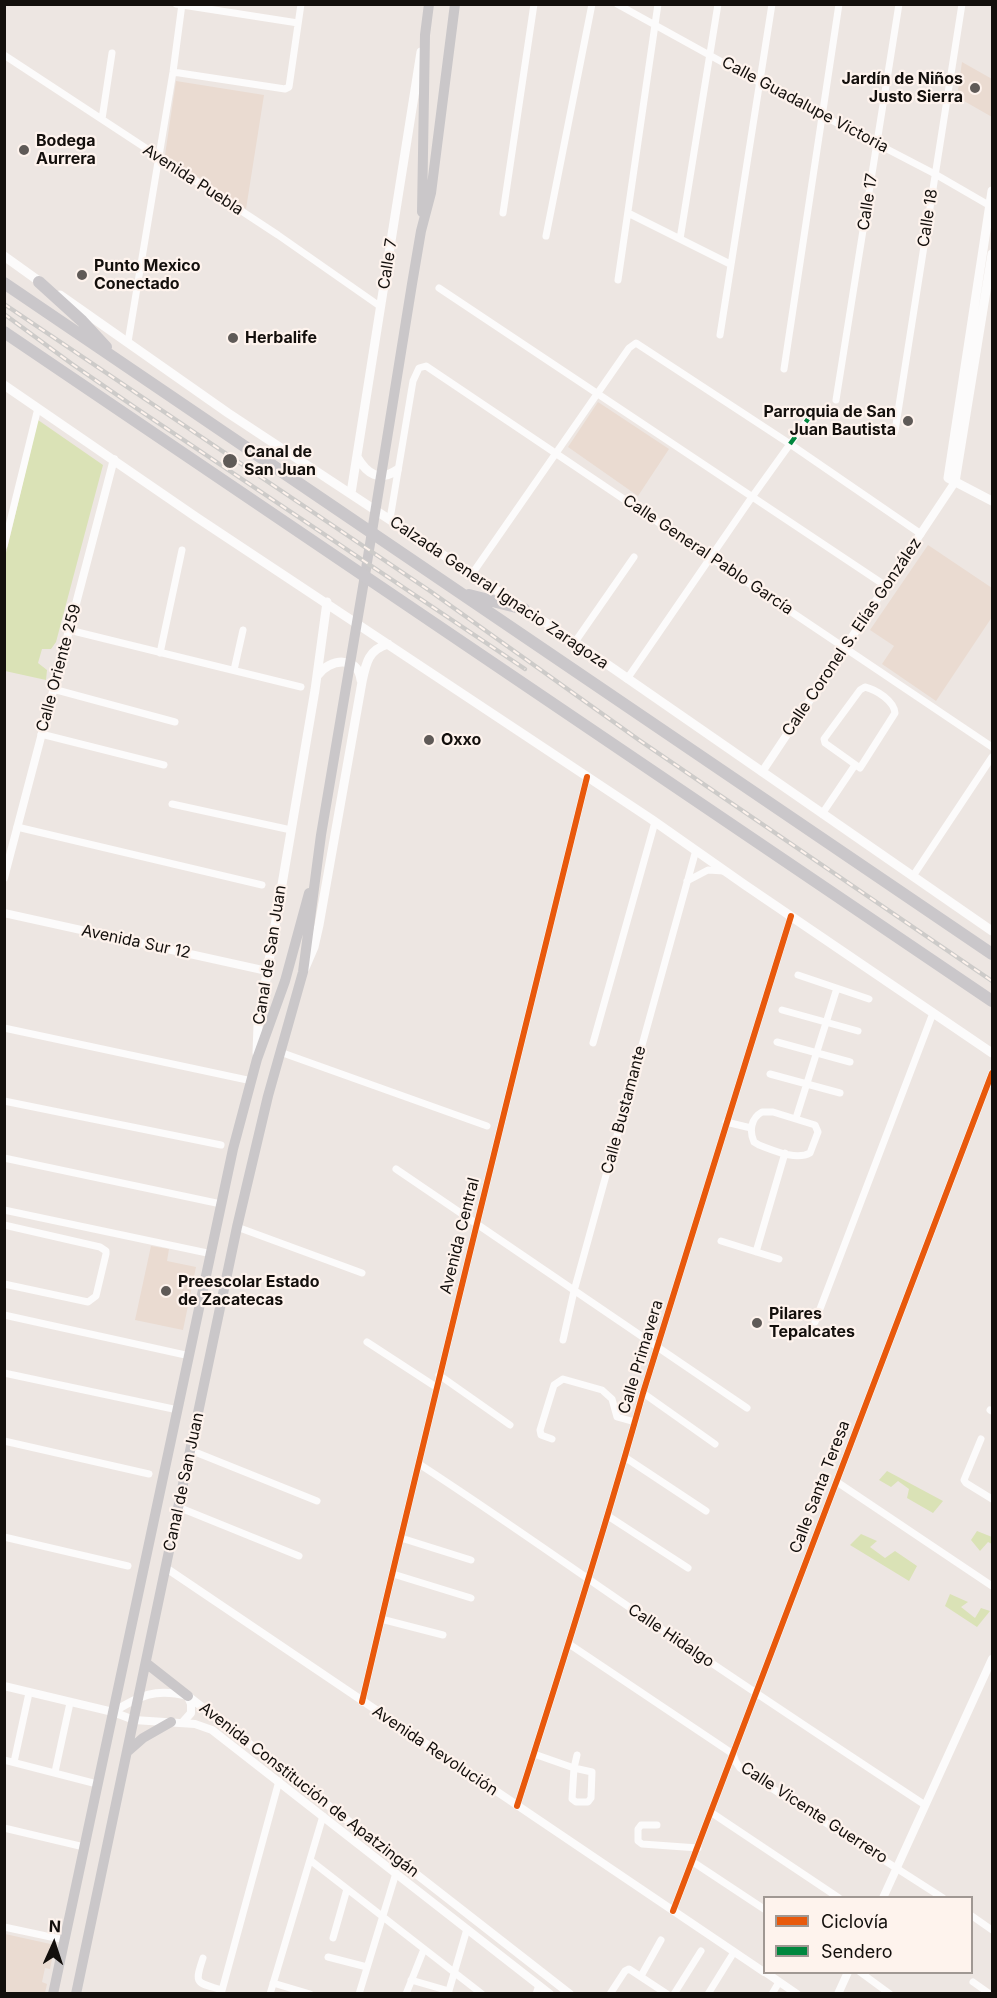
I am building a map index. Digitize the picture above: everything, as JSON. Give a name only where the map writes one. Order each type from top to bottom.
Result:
[{"type":"highway","points":[[39,282],[100,339],[114,357]]},
{"type":"highway","name":"Calzada General Ignacio Zaragoza","points":[[4,283],[993,954]]},
{"type":"highway","points":[[4,332],[993,1001]]},
{"type":"highway","points":[[462,593],[524,609]]},
{"type":"main road","name":"Calle 7","points":[[351,493],[429,4]]},
{"type":"main road","name":"Calle 7","points":[[412,284],[421,231],[431,193],[454,4]]},
{"type":"main road","name":"Calle 7","points":[[421,231],[425,35]]},
{"type":"main road","points":[[952,480],[993,191]]},
{"type":"main road","points":[[952,480],[993,254]]},
{"type":"main road","name":"Calzada General Ignacio Zaragoza","points":[[4,256],[228,413],[575,642],[993,931]]},
{"type":"main road","name":"Canal de San Juan","points":[[54,1994],[178,1410],[184,1354],[212,1254],[233,1149],[257,1059],[285,981],[315,870],[412,284]]},
{"type":"main road","points":[[4,385],[196,517],[655,822],[993,1053]]},
{"type":"main road","points":[[357,457],[366,471],[372,474],[384,476],[397,470]]},
{"type":"main road","points":[[952,480],[993,501]]},
{"type":"main road","name":"Canal de San Juan","points":[[257,1059],[258,1026],[317,677],[327,602]]},
{"type":"main road","name":"Canal de San Juan","points":[[303,972],[314,947],[320,925],[362,682],[370,654],[388,644]]},
{"type":"main road","points":[[317,677],[329,664],[345,663],[354,665],[358,669],[362,682]]},
{"type":"main road","name":"Canal de San Juan","points":[[76,1994],[253,1153],[303,972],[313,906],[315,870]]},
{"type":"main road","points":[[146,1663],[188,1696]]},
{"type":"main road","points":[[127,1753],[152,1732],[177,1722]]},
{"type":"street","points":[[173,72],[282,89],[289,87],[301,4]]},
{"type":"street","points":[[503,213],[534,4]]},
{"type":"street","points":[[546,236],[592,4]]},
{"type":"street","name":"Calle Guadalupe Victoria","points":[[617,4],[991,206]]},
{"type":"street","points":[[618,280],[658,4]]},
{"type":"street","points":[[680,239],[718,4]]},
{"type":"street","points":[[720,335],[772,4]]},
{"type":"street","points":[[784,369],[839,4]]},
{"type":"street","name":"Calle 17","points":[[836,399],[898,4]]},
{"type":"street","name":"Calle 18","points":[[895,431],[962,4]]},
{"type":"street","points":[[128,342],[173,72],[180,5],[298,23]]},
{"type":"street","points":[[102,119],[112,53]]},
{"type":"street","name":"Avenida Puebla","points":[[4,55],[278,235],[381,307]]},
{"type":"street","points":[[628,213],[730,264]]},
{"type":"street","points":[[439,288],[886,586]]},
{"type":"street","points":[[472,574],[629,348],[636,343],[790,444],[921,534]]},
{"type":"street","name":"Calle General Pablo García","points":[[397,470],[413,381],[419,368],[423,366],[430,368],[993,747]]},
{"type":"street","points":[[4,546],[38,408]]},
{"type":"street","points":[[627,679],[808,419]]},
{"type":"street","name":"Calle Oriente 259","points":[[4,878],[114,459]]},
{"type":"street","points":[[390,519],[397,470]]},
{"type":"street","name":"Calle Coronel S. Elías González","points":[[762,772],[943,502],[952,480]]},
{"type":"street","points":[[160,653],[182,550]]},
{"type":"street","points":[[575,642],[634,557]]},
{"type":"street","points":[[69,630],[301,687]]},
{"type":"street","points":[[234,670],[243,630]]},
{"type":"street","points":[[868,688],[892,703],[895,713],[862,766],[860,768],[855,765],[825,743],[824,739],[860,690],[868,688]]},
{"type":"street","points":[[52,689],[175,722]]},
{"type":"street","points":[[41,734],[164,765]]},
{"type":"street","points":[[912,876],[993,758]]},
{"type":"street","points":[[822,814],[855,765]]},
{"type":"street","name":"Avenida Central","points":[[362,1702],[439,1375],[586,777]]},
{"type":"street","points":[[172,804],[291,830]]},
{"type":"street","points":[[593,1043],[655,822]]},
{"type":"street","points":[[17,827],[262,885]]},
{"type":"street","name":"Calle Bustamante","points":[[562,1340],[696,850]]},
{"type":"street","points":[[687,881],[708,870],[724,871]]},
{"type":"street","name":"Avenida Sur 12","points":[[4,913],[267,971]]},
{"type":"street","name":"Calle Primavera","points":[[518,1806],[791,916]]},
{"type":"street","points":[[798,975],[869,999]]},
{"type":"street","points":[[796,1118],[837,988]]},
{"type":"street","points":[[782,1010],[858,1030]]},
{"type":"street","points":[[815,1322],[933,1014]]},
{"type":"street","points":[[4,1028],[252,1081]]},
{"type":"street","points":[[777,1042],[850,1062]]},
{"type":"street","points":[[280,1052],[487,1126]]},
{"type":"street","name":"Calle Santa Teresa","points":[[673,1911],[993,1072]]},
{"type":"street","points":[[770,1074],[840,1093]]},
{"type":"street","points":[[4,1101],[221,1146]]},
{"type":"street","points":[[762,1112],[773,1112],[815,1125],[818,1132],[810,1153],[805,1156],[759,1145],[752,1138],[751,1128],[756,1115],[762,1112]]},
{"type":"street","points":[[726,1122],[751,1128]]},
{"type":"street","points":[[756,1252],[785,1153]]},
{"type":"street","points":[[4,1158],[221,1204]]},
{"type":"street","points":[[396,1169],[747,1408]]},
{"type":"street","points":[[4,1210],[212,1254]]},
{"type":"street","points":[[52,1235],[56,1221]]},
{"type":"street","points":[[4,1226],[52,1235],[100,1247],[106,1251],[94,1299],[85,1302],[4,1284]]},
{"type":"street","points":[[237,1227],[362,1272]]},
{"type":"street","points":[[721,1241],[778,1259]]},
{"type":"street","points":[[4,1315],[184,1354]]},
{"type":"street","points":[[367,1342],[436,1388]]},
{"type":"street","points":[[4,1373],[178,1410]]},
{"type":"street","points":[[439,1375],[510,1425]]},
{"type":"street","points":[[552,1439],[541,1435],[540,1430],[554,1385],[560,1380],[602,1390],[612,1399],[617,1417],[635,1422]]},
{"type":"street","points":[[644,1393],[715,1444]]},
{"type":"street","points":[[981,1439],[964,1480],[993,1499]]},
{"type":"street","points":[[4,1441],[149,1474]]},
{"type":"street","points":[[190,1450],[317,1501]]},
{"type":"street","points":[[626,1458],[706,1511]]},
{"type":"street","name":"Calle Hidalgo","points":[[419,1464],[493,1511],[756,1694],[925,1804]]},
{"type":"street","points":[[837,1482],[993,1586]]},
{"type":"street","points":[[178,1507],[299,1556]]},
{"type":"street","points":[[608,1516],[688,1568]]},
{"type":"street","points":[[4,1538],[128,1566]]},
{"type":"street","points":[[401,1538],[471,1560]]},
{"type":"street","name":"Avenida Revolución","points":[[166,1568],[763,1971]]},
{"type":"street","points":[[393,1574],[471,1598]]},
{"type":"street","points":[[381,1619],[443,1635]]},
{"type":"street","name":"Calle Vicente Guerrero","points":[[569,1644],[733,1754],[740,1768],[941,1896]]},
{"type":"street","points":[[885,1896],[925,1804],[993,1659]]},
{"type":"street","points":[[4,1686],[113,1712]]},
{"type":"street","name":"Avenida Constitución de Apatzingán","points":[[113,1712],[138,1697],[161,1692],[188,1696],[570,1994]]},
{"type":"street","points":[[14,1762],[29,1693]]},
{"type":"street","points":[[177,1722],[191,1713],[188,1696]]},
{"type":"street","points":[[55,1772],[70,1703]]},
{"type":"street","name":"Avenida Constitución de Apatzingán","points":[[113,1712],[134,1720],[195,1724],[212,1730],[467,1929],[537,1989],[550,1994]]},
{"type":"street","points":[[534,1754],[574,1768],[590,1771],[592,1773],[591,1798],[588,1802],[576,1802],[572,1799],[574,1768],[577,1755]]},
{"type":"street","points":[[4,1760],[97,1784]]},
{"type":"street","points":[[203,1958],[196,1976],[198,1981],[221,1992],[279,1781]]},
{"type":"street","points":[[712,1813],[836,1896]]},
{"type":"street","points":[[270,1994],[323,1816]]},
{"type":"street","points":[[657,1826],[641,1825],[638,1829],[638,1841],[642,1844],[698,1848]]},
{"type":"street","points":[[4,1828],[84,1847]]},
{"type":"street","points":[[310,1860],[482,1994]]},
{"type":"street","points":[[693,1862],[763,1908]]},
{"type":"street","points":[[360,1993],[396,1873]]},
{"type":"street","points":[[333,1938],[347,1889]]},
{"type":"street","points":[[973,1917],[993,1930]]},
{"type":"street","points":[[4,1927],[65,1940]]},
{"type":"street","points":[[411,1980],[448,1992],[467,1929]]},
{"type":"street","points":[[641,1976],[661,1940]]},
{"type":"street","points":[[406,1994],[424,1949]]},
{"type":"street","points":[[674,1994],[701,1951]]},
{"type":"street","points":[[708,1994],[734,1952]]},
{"type":"street","points":[[328,1957],[367,1967]]},
{"type":"street","points":[[610,1994],[627,1969],[632,1969],[666,1993]]},
{"type":"street","name":"Avenida Revolución","points":[[768,1974],[797,1994]]},
{"type":"street","points":[[838,1994],[847,1974]]},
{"type":"street","points":[[863,1974],[890,1994]]},
{"type":"street","points":[[772,1994],[779,1982]]},
{"type":"street","points":[[973,1982],[990,1994]]},
{"type":"street","points":[[273,1983],[310,1994]]},
{"type":"shaded area","name":"Jardín de Niños Justo Sierra","points":[[962,62],[992,79],[992,117],[957,97]]},
{"type":"shaded area","points":[[176,81],[264,95],[246,209],[165,155]]},
{"type":"shaded area","points":[[598,402],[669,449],[638,496],[568,447]]},
{"type":"shaded area","points":[[928,545],[992,588],[992,617],[936,701],[882,664],[894,646],[870,630]]},
{"type":"shaded area","name":"Preescolar Estado de Zacatecas","points":[[151,1246],[169,1249],[167,1261],[196,1267],[183,1330],[135,1320]]},
{"type":"shaded area","points":[[5,1934],[55,1945],[50,1969],[45,1968],[42,1982],[47,1984],[45,1993],[5,1993]]},
{"type":"green space","points":[[38,420],[103,465],[56,642],[51,649],[42,649],[38,663],[47,670],[46,680],[5,671],[5,557]]},
{"type":"green space","points":[[887,1471],[943,1501],[933,1513],[907,1498],[909,1489],[898,1481],[891,1487],[879,1480]]},
{"type":"green space","points":[[977,1531],[992,1537],[992,1544],[988,1542],[980,1551],[971,1540]]},
{"type":"green space","points":[[861,1534],[877,1541],[870,1547],[885,1558],[895,1551],[917,1566],[909,1581],[850,1545]]},
{"type":"green space","points":[[950,1594],[968,1602],[961,1607],[975,1618],[981,1608],[990,1611],[977,1627],[945,1606]]},
{"type":"railway","points":[[4,304],[430,591],[639,740],[992,981]]},
{"type":"railway","points":[[4,314],[133,406],[525,669]]},
{"type":"marked path","points":[[790,444],[808,419]]},
{"type":"cycle path","points":[[362,1702],[587,777]]},
{"type":"cycle path","points":[[517,1806],[791,916]]},
{"type":"cycle path","points":[[673,1911],[992,1073]]},
{"type":"place","name":"Jardín de Niños Justo Sierra","points":[[975,88]]},
{"type":"place","name":"Bodega Aurrera","points":[[24,150]]},
{"type":"place","name":"Punto Mexico Conectado","points":[[82,275]]},
{"type":"place","name":"Herbalife","points":[[233,338]]},
{"type":"place","name":"Parroquia de San Juan Bautista","points":[[908,421]]},
{"type":"place","name":"Canal de San Juan","points":[[230,461]]},
{"type":"place","name":"Oxxo","points":[[429,740]]},
{"type":"place","name":"Preescolar Estado de Zacatecas","points":[[166,1291]]},
{"type":"place","name":"Pilares Tepalcates","points":[[757,1323]]}]
